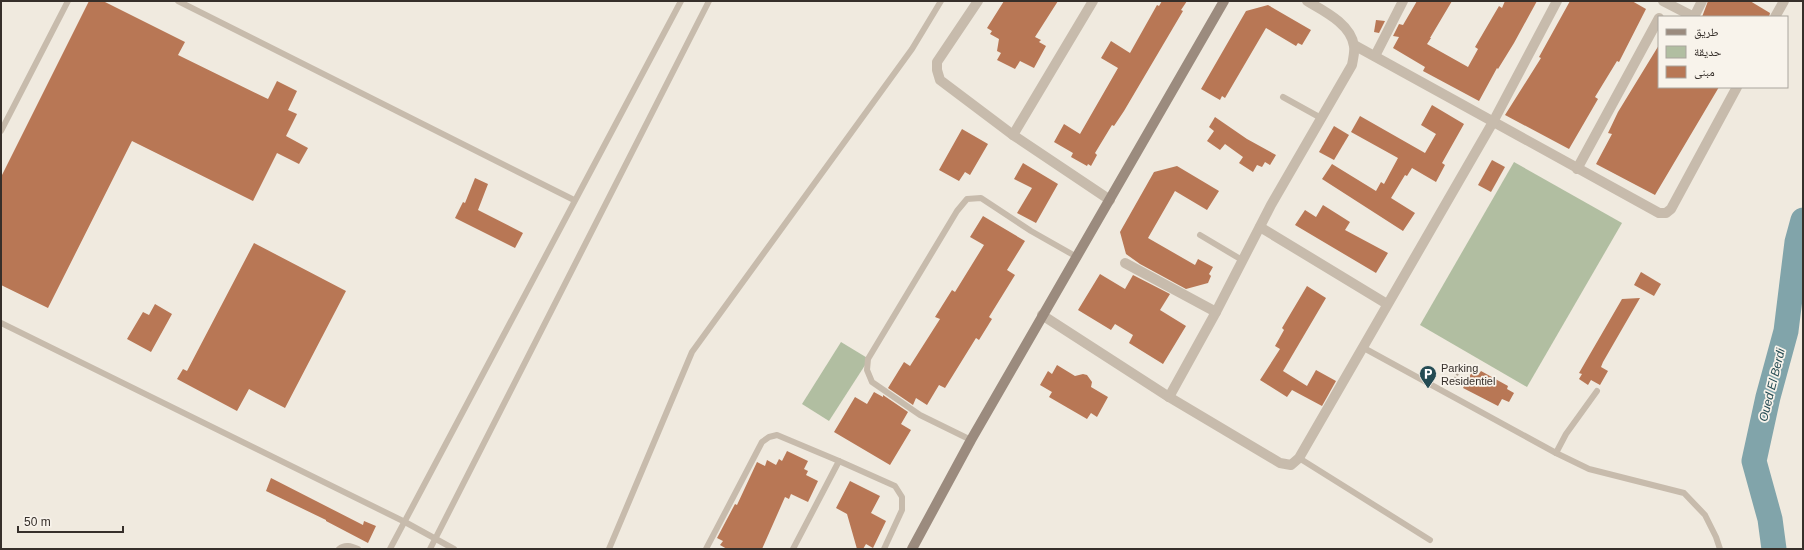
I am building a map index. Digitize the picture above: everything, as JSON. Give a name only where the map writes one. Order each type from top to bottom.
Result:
[{"type":"main road","points":[[912,549],[971,440],[1042,315],[1224,1]]},
{"type":"street","points":[[978,1],[937,62],[937,70],[940,80],[1013,135],[1110,200]]},
{"type":"street","points":[[1013,135],[1093,1]]},
{"type":"street","points":[[1169,397],[1216,312],[1260,227],[1352,65],[1354,46],[1350,34],[1344,26],[1331,16],[1307,1]]},
{"type":"street","points":[[1375,56],[1404,1]]},
{"type":"street","points":[[1042,315],[1169,397],[1280,463],[1290,465],[1299,458],[1386,304],[1493,122],[1557,1]]},
{"type":"street","points":[[1694,16],[1702,1]]},
{"type":"street","points":[[1776,16],[1784,1]]},
{"type":"street","points":[[1659,16],[1665,2],[1692,16]]},
{"type":"street","points":[[1577,169],[1658,19]]},
{"type":"street","points":[[1354,46],[1375,56],[1659,213],[1666,213],[1671,209],[1736,88]]},
{"type":"street","points":[[1260,227],[1386,304]]},
{"type":"street","points":[[1125,263],[1216,312]]},
{"type":"lane","points":[[1,131],[68,1]]},
{"type":"lane","points":[[178,1],[574,200]]},
{"type":"lane","points":[[390,549],[681,1]]},
{"type":"lane","points":[[430,549],[709,1]]},
{"type":"lane","points":[[609,549],[692,352],[912,49],[942,1]]},
{"type":"lane","points":[[1283,97],[1321,118]]},
{"type":"lane","points":[[971,440],[920,414],[872,382],[867,370],[868,359],[957,211],[967,199],[981,198],[1031,231],[1077,257]]},
{"type":"lane","points":[[1200,235],[1242,260]]},
{"type":"lane","points":[[1,323],[405,522],[454,549]]},
{"type":"lane","points":[[1362,348],[1556,453],[1589,469],[1684,493],[1704,515],[1716,537],[1720,549]]},
{"type":"lane","points":[[1556,453],[1566,434],[1597,390]]},
{"type":"lane","points":[[706,549],[762,442],[769,437],[777,435],[895,486],[902,497],[902,510],[884,549]]},
{"type":"lane","points":[[1299,458],[1430,540]]},
{"type":"lane","points":[[793,549],[839,461]]},
{"type":"lane","points":[[339,549],[342,546],[350,546],[358,549]]},
{"type":"path","points":[[1447,394],[1463,364]]},
{"type":"green space","points":[[1514,162],[1622,223],[1527,387],[1420,325]]},
{"type":"green space","points":[[841,342],[869,359],[829,421],[802,404]]},
{"type":"building","points":[[89,1],[103,1],[185,42],[178,55],[268,99],[277,81],[297,91],[288,110],[297,114],[286,136],[308,148],[299,164],[277,153],[253,201],[132,141],[48,308],[1,285],[1,177]]},
{"type":"building","points":[[1004,1],[1058,1],[1035,37],[1041,40],[1039,42],[1046,46],[1034,68],[1020,61],[1015,69],[997,60],[1001,53],[997,51],[999,39],[990,34],[992,31],[987,28]]},
{"type":"building","points":[[1162,1],[1187,1],[1181,10],[1183,11],[1124,111],[1114,126],[1112,125],[1095,153],[1097,155],[1091,166],[1088,164],[1087,166],[1071,157],[1073,153],[1054,142],[1064,124],[1080,134],[1118,68],[1101,58],[1111,41],[1130,53],[1157,5],[1159,6]]},
{"type":"building","points":[[1417,1],[1452,1],[1427,44],[1468,67],[1478,49],[1475,47],[1499,6],[1502,8],[1505,1],[1537,1],[1479,101],[1423,71],[1425,67],[1393,48],[1399,37],[1393,36],[1399,24],[1403,25]]},
{"type":"building","points":[[1570,1],[1632,1],[1646,9],[1619,62],[1617,61],[1595,97],[1598,99],[1569,149],[1505,115],[1541,58],[1539,57]]},
{"type":"building","points":[[1708,1],[1750,1],[1770,13],[1769,16],[1702,16]]},
{"type":"building","points":[[1268,5],[1311,30],[1302,45],[1298,43],[1296,46],[1266,28],[1225,98],[1222,96],[1220,100],[1201,89],[1246,11]]},
{"type":"building","points":[[1376,20],[1385,21],[1379,33],[1374,32]]},
{"type":"building","points":[[1658,47],[1658,88],[1718,88],[1655,195],[1596,164],[1612,134],[1608,133],[1618,112]]},
{"type":"building","points":[[1432,105],[1464,124],[1442,163],[1445,165],[1436,182],[1412,168],[1407,176],[1405,175],[1391,198],[1415,213],[1403,231],[1322,179],[1332,164],[1376,191],[1381,182],[1384,184],[1398,158],[1351,132],[1360,116],[1425,153],[1436,134],[1421,125]]},
{"type":"building","points":[[1215,117],[1247,139],[1276,155],[1270,165],[1265,162],[1262,167],[1257,165],[1253,172],[1239,163],[1243,157],[1225,144],[1220,150],[1207,141],[1214,131],[1209,127]]},
{"type":"building","points":[[1334,126],[1349,135],[1334,160],[1319,152]]},
{"type":"building","points":[[962,129],[988,144],[970,175],[965,172],[959,181],[939,170]]},
{"type":"building","points":[[1492,160],[1505,167],[1491,192],[1478,185]]},
{"type":"building","points":[[1023,163],[1058,184],[1036,223],[1017,213],[1032,188],[1014,179]]},
{"type":"building","points":[[1177,166],[1219,191],[1207,210],[1175,191],[1148,238],[1195,265],[1198,259],[1213,267],[1209,274],[1211,276],[1208,283],[1186,289],[1140,264],[1126,254],[1120,232],[1154,172]]},
{"type":"building","points":[[475,178],[488,184],[478,210],[523,233],[515,248],[455,218],[463,202],[465,203]]},
{"type":"building","points":[[1323,205],[1350,222],[1345,230],[1388,253],[1376,273],[1295,225],[1305,210],[1316,217]]},
{"type":"building","points":[[983,216],[1025,241],[1007,270],[1015,275],[989,317],[992,319],[979,340],[976,338],[945,388],[939,385],[927,405],[916,398],[913,405],[888,388],[904,362],[910,366],[940,319],[935,317],[952,290],[955,292],[984,245],[970,237]]},
{"type":"building","points":[[254,243],[346,291],[285,408],[249,389],[237,411],[177,379],[183,369],[187,371]]},
{"type":"building","points":[[1641,272],[1661,284],[1654,296],[1634,285]]},
{"type":"building","points":[[1100,274],[1125,289],[1133,275],[1170,294],[1160,310],[1186,326],[1163,364],[1129,343],[1133,335],[1115,324],[1111,330],[1078,310]]},
{"type":"building","points":[[1307,286],[1326,298],[1283,371],[1307,386],[1316,370],[1336,381],[1322,406],[1292,390],[1287,397],[1260,380],[1280,349],[1275,346],[1284,330],[1282,328]]},
{"type":"building","points":[[1640,298],[1603,362],[1601,367],[1608,371],[1600,385],[1591,380],[1588,385],[1579,379],[1582,374],[1579,373],[1622,299]]},
{"type":"building","points":[[155,304],[172,314],[151,352],[127,339],[143,312],[149,315]]},
{"type":"building","points":[[1057,365],[1075,376],[1083,374],[1087,375],[1092,382],[1091,387],[1108,397],[1097,417],[1091,413],[1087,419],[1049,397],[1052,392],[1040,385],[1048,371],[1052,374]]},
{"type":"building","points":[[1481,371],[1508,386],[1507,389],[1514,393],[1509,402],[1502,399],[1498,406],[1463,388],[1472,372],[1478,375]]},
{"type":"building","points":[[874,392],[883,397],[883,395],[908,412],[901,424],[911,430],[890,465],[834,432],[855,397],[867,404]]},
{"type":"building","points":[[787,451],[808,461],[804,469],[808,471],[806,475],[818,481],[808,502],[791,494],[789,499],[785,497],[762,549],[727,549],[720,545],[723,541],[717,538],[735,504],[737,505],[757,462],[765,466],[767,460],[776,465],[779,459],[782,461]]},
{"type":"building","points":[[271,478],[363,525],[364,521],[376,526],[368,543],[326,520],[266,491]]},
{"type":"building","points":[[850,481],[880,496],[871,513],[886,521],[873,548],[866,544],[863,549],[857,549],[847,514],[836,508]]},
{"type":"waterway","name":"Oued El Berdi","points":[[1774,549],[1770,519],[1754,461],[1768,397],[1786,331],[1797,242],[1803,220]]},
{"type":"place","name":"Parking Residentiel","points":[[1428,389]]}]
